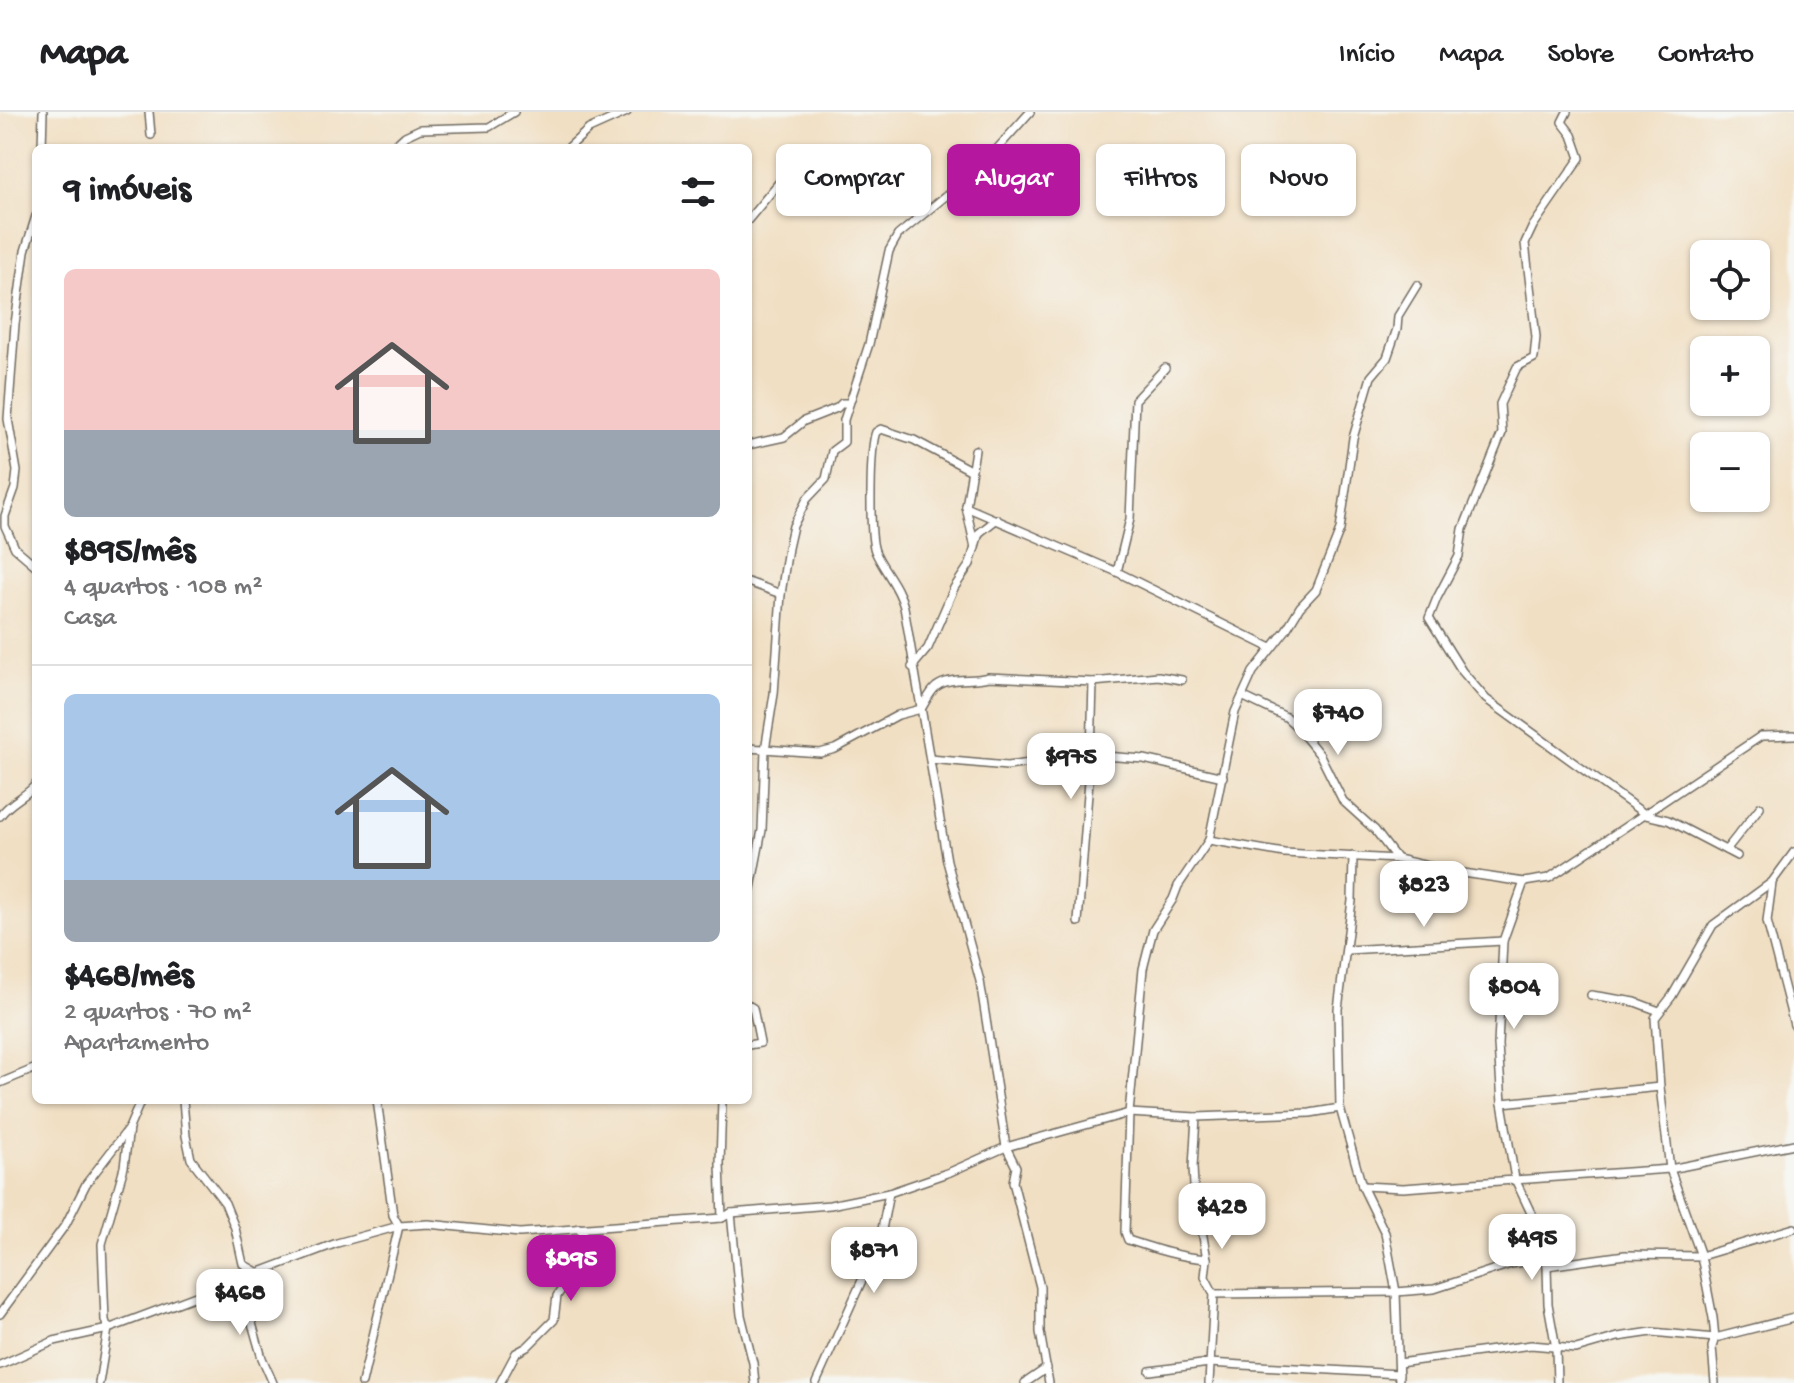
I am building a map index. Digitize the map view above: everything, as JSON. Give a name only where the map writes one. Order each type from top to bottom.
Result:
[{"type":"street","points":[[42,144],[43,112]]},
{"type":"street","points":[[149,112],[151,135]]},
{"type":"street","points":[[396,144],[420,129],[489,127],[514,112]]},
{"type":"street","points":[[572,144],[589,129],[627,112]]},
{"type":"street","points":[[752,883],[762,830],[765,750],[774,694],[781,594],[793,526],[807,499],[826,479],[832,451],[844,442],[844,420],[869,344],[889,251],[898,235],[980,168],[1030,112]]},
{"type":"street","points":[[1567,112],[1562,122],[1572,135],[1580,158],[1533,226],[1525,243],[1536,337],[1534,358],[1517,367],[1500,404],[1502,433],[1463,529],[1459,556],[1429,618],[1462,671],[1486,699],[1646,815],[1668,820],[1737,856]]},
{"type":"street","points":[[752,215],[776,186]]},
{"type":"street","points":[[32,230],[25,251],[15,324],[8,419],[17,471],[5,526],[15,548],[32,563]]},
{"type":"street","points":[[1207,1259],[1153,1250],[1128,1240],[1125,1232],[1129,1113],[1143,969],[1153,930],[1209,840],[1235,712],[1253,672],[1316,590],[1340,530],[1353,438],[1371,377],[1387,358],[1398,316],[1417,285]]},
{"type":"street","points":[[1117,572],[1130,519],[1135,400],[1165,368]]},
{"type":"street","points":[[752,444],[784,437],[814,416],[837,408],[842,403],[849,403]]},
{"type":"street","points":[[970,470],[914,440],[881,429],[876,432],[873,440],[873,545],[901,597],[947,861],[980,981],[1006,1147],[1016,1167],[1013,1182],[1040,1287],[1040,1332],[1049,1383]]},
{"type":"street","points":[[975,450],[966,507],[975,550]]},
{"type":"street","points":[[966,507],[1117,572],[1271,648]]},
{"type":"street","points":[[912,667],[928,648],[954,588],[970,564],[979,533],[997,519]]},
{"type":"street","points":[[752,583],[781,594]]},
{"type":"street","points":[[752,748],[812,753],[835,749],[898,715],[921,709],[936,687],[955,680],[974,681],[988,677],[1093,682],[1158,676],[1182,680]]},
{"type":"street","points":[[1078,922],[1091,755],[1093,682]]},
{"type":"street","points":[[1244,697],[1286,717],[1297,727],[1320,755],[1343,801],[1375,830],[1397,859]]},
{"type":"street","points":[[1209,840],[1284,853],[1397,859],[1524,882],[1549,878],[1761,736],[1794,735]]},
{"type":"street","points":[[930,759],[1007,766],[1091,755],[1144,759],[1223,777]]},
{"type":"street","points":[[0,816],[12,801],[32,789]]},
{"type":"street","points":[[1726,850],[1760,807]]},
{"type":"street","points":[[1715,1383],[1712,1347],[1715,1338],[1701,1256],[1670,1169],[1654,1025],[1659,1011],[1672,996],[1713,925],[1772,882],[1794,852]]},
{"type":"street","points":[[1150,1371],[1209,1363],[1399,1378],[1396,1292],[1385,1233],[1362,1186],[1340,1108],[1338,1009],[1347,950],[1353,856]]},
{"type":"street","points":[[1524,882],[1503,941],[1498,1045],[1502,1103],[1515,1179],[1539,1230],[1546,1263],[1557,1383]]},
{"type":"street","points":[[1772,882],[1767,921],[1794,1025]]},
{"type":"street","points":[[1347,950],[1503,941]]},
{"type":"street","points":[[1591,995],[1627,1000],[1659,1011]]},
{"type":"street","points":[[752,1007],[760,1043],[752,1044]]},
{"type":"street","points":[[0,1083],[32,1070]]},
{"type":"street","points":[[1502,1103],[1660,1087]]},
{"type":"street","points":[[0,1314],[45,1256],[66,1224],[86,1184],[129,1128],[139,1104]]},
{"type":"street","points":[[183,1104],[191,1159],[225,1203],[235,1228],[243,1264],[257,1272]]},
{"type":"street","points":[[362,1383],[399,1226],[393,1215],[378,1104]]},
{"type":"street","points":[[722,1104],[722,1218]]},
{"type":"street","points":[[0,1365],[54,1341],[108,1329],[337,1243],[399,1226],[428,1224],[520,1233],[722,1218],[731,1213],[830,1205],[889,1193],[950,1172],[1006,1147],[1129,1113],[1196,1117],[1310,1113],[1340,1108]]},
{"type":"street","points":[[1196,1117],[1193,1167],[1207,1259],[1205,1277],[1214,1294],[1209,1383]]},
{"type":"street","points":[[99,1383],[108,1329],[102,1244],[124,1167],[129,1128]]},
{"type":"street","points":[[1362,1186],[1403,1188],[1670,1169],[1794,1144]]},
{"type":"street","points":[[816,1383],[880,1240],[889,1193]]},
{"type":"street","points":[[731,1213],[741,1315],[755,1383]]},
{"type":"street","points":[[502,1381],[516,1353],[527,1347],[554,1320],[557,1296],[592,1244],[579,1228]]},
{"type":"street","points":[[1214,1294],[1396,1292],[1450,1286],[1511,1264],[1625,1255],[1701,1256],[1794,1228]]},
{"type":"street","points":[[239,1278],[262,1358],[273,1383]]},
{"type":"street","points":[[1399,1363],[1531,1345],[1585,1348],[1618,1337],[1652,1332],[1715,1338],[1794,1318]]},
{"type":"street","points":[[1025,1383],[1047,1368]]}]
